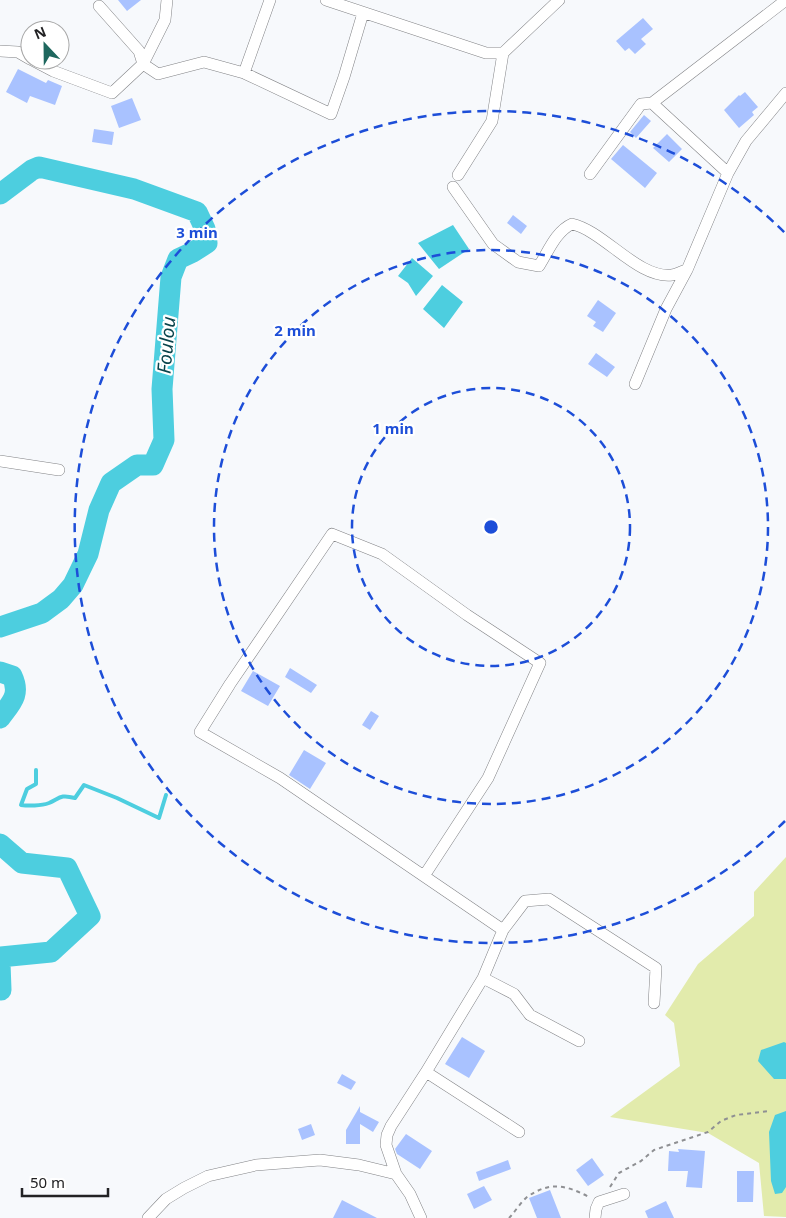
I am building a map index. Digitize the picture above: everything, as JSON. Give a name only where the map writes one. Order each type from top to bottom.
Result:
[{"type":"street","points":[[51,70],[112,93],[143,64],[165,20],[167,0]]},
{"type":"street","points":[[244,73],[270,0]]},
{"type":"street","points":[[326,0],[486,53],[504,53]]},
{"type":"street","points":[[458,175],[492,121],[504,53],[558,0]]},
{"type":"street","points":[[590,174],[641,104],[652,103],[786,0]]},
{"type":"street","points":[[99,6],[139,52],[143,64],[158,74],[204,62],[244,73],[331,114],[363,13]]},
{"type":"street","points":[[0,51],[20,53]]},
{"type":"street","points":[[635,384],[666,309],[686,270],[728,173],[746,141],[786,93]]},
{"type":"street","points":[[652,103],[728,173]]},
{"type":"street","points":[[453,187],[493,244],[518,262],[540,266],[553,242],[572,224],[600,239],[654,274],[672,275],[686,270]]},
{"type":"street","points":[[0,461],[59,470]]},
{"type":"street","points":[[424,876],[488,778],[540,662],[467,615],[382,554],[332,534],[230,684],[200,732],[280,778],[503,930]]},
{"type":"street","points":[[421,1218],[410,1194],[396,1174],[386,1144],[387,1136],[391,1126],[483,978],[503,930],[525,901],[549,899],[656,968],[654,1003]]},
{"type":"street","points":[[483,978],[514,994],[530,1015],[579,1041]]},
{"type":"street","points":[[426,1072],[519,1132]]},
{"type":"street","points":[[148,1218],[166,1199],[208,1176],[256,1166],[320,1160],[359,1164],[396,1174]]},
{"type":"street","points":[[595,1218],[599,1202],[624,1194]]},
{"type":"path","points":[[509,1218],[526,1198],[547,1186],[572,1188],[599,1202],[620,1173],[641,1161],[654,1150],[708,1132],[721,1121],[736,1115],[770,1111]]},
{"type":"green space","points":[[786,857],[786,1217],[764,1216],[759,1163],[708,1133],[610,1117],[680,1066],[674,1023],[665,1015],[698,964],[754,916],[754,892]]},
{"type":"water","points":[[453,225],[469,249],[439,269],[418,243]]},
{"type":"water","points":[[412,258],[433,276],[416,296],[408,283],[398,276]]},
{"type":"water","points":[[442,285],[463,302],[444,328],[423,309]]},
{"type":"water","points":[[784,1042],[786,1043],[786,1079],[774,1079],[758,1061],[761,1050]]},
{"type":"water","points":[[786,1111],[786,1187],[782,1193],[775,1194],[771,1181],[769,1132],[775,1115]]},
{"type":"building","points":[[118,0],[141,0],[127,11]]},
{"type":"building","points":[[643,18],[653,29],[641,39],[646,44],[635,54],[629,48],[625,51],[616,41]]},
{"type":"building","points":[[18,69],[46,83],[48,80],[62,86],[55,105],[30,96],[27,103],[6,92]]},
{"type":"building","points":[[745,92],[758,107],[752,112],[754,115],[739,128],[724,110],[739,95]]},
{"type":"building","points":[[132,98],[141,120],[119,128],[111,106]]},
{"type":"building","points":[[644,115],[651,121],[636,138],[630,132]]},
{"type":"building","points":[[94,129],[114,132],[112,145],[92,142]]},
{"type":"building","points":[[667,134],[682,149],[669,162],[653,148]]},
{"type":"building","points":[[623,145],[657,173],[645,188],[611,159]]},
{"type":"building","points":[[513,215],[527,226],[521,234],[507,223]]},
{"type":"building","points":[[598,300],[616,313],[603,332],[593,326],[596,322],[587,316]]},
{"type":"building","points":[[596,353],[615,367],[607,377],[588,364]]},
{"type":"building","points":[[290,668],[317,685],[311,693],[285,677]]},
{"type":"building","points":[[253,671],[280,686],[268,706],[241,691]]},
{"type":"building","points":[[371,711],[379,716],[370,730],[362,725]]},
{"type":"building","points":[[304,750],[326,763],[310,789],[289,775]]},
{"type":"building","points":[[462,1037],[485,1051],[469,1078],[445,1064]]},
{"type":"building","points":[[342,1074],[356,1082],[351,1090],[337,1083]]},
{"type":"building","points":[[360,1106],[360,1112],[379,1122],[373,1132],[360,1124],[360,1144],[346,1144],[346,1130]]},
{"type":"building","points":[[311,1124],[315,1135],[302,1140],[298,1129]]},
{"type":"building","points":[[406,1134],[432,1151],[420,1169],[397,1154],[395,1149]]},
{"type":"building","points":[[678,1149],[705,1151],[702,1188],[686,1187],[688,1171],[668,1171],[669,1151],[679,1152]]},
{"type":"building","points":[[592,1158],[604,1175],[588,1186],[576,1170]]},
{"type":"building","points":[[508,1160],[511,1169],[479,1181],[476,1172]]},
{"type":"building","points":[[737,1171],[754,1171],[753,1202],[737,1202]]},
{"type":"building","points":[[484,1186],[492,1200],[474,1209],[467,1194]]},
{"type":"building","points":[[550,1190],[561,1218],[537,1218],[529,1198]]},
{"type":"building","points":[[342,1200],[377,1218],[333,1218]]},
{"type":"building","points":[[666,1201],[674,1218],[648,1218],[645,1211]]},
{"type":"waterway","name":"Foulou","points":[[0,194],[32,170],[39,167],[134,189],[197,212],[205,229],[207,243],[178,259],[171,277],[162,389],[164,440],[153,465],[137,465],[111,483],[99,510],[88,554],[73,585],[61,599],[42,613],[0,627]]},
{"type":"waterway","name":"Foulou","points":[[0,672],[12,676],[15,683],[14,698],[0,718]]},
{"type":"waterway","points":[[36,770],[36,784],[27,789],[21,805],[42,805],[58,798],[75,798],[84,785],[159,818],[166,795]]},
{"type":"waterway","name":"Foulou","points":[[0,844],[22,863],[67,868],[90,916],[51,952],[0,957]]},
{"type":"waterway","name":"Foulou","points":[[0,963],[0,990]]}]
